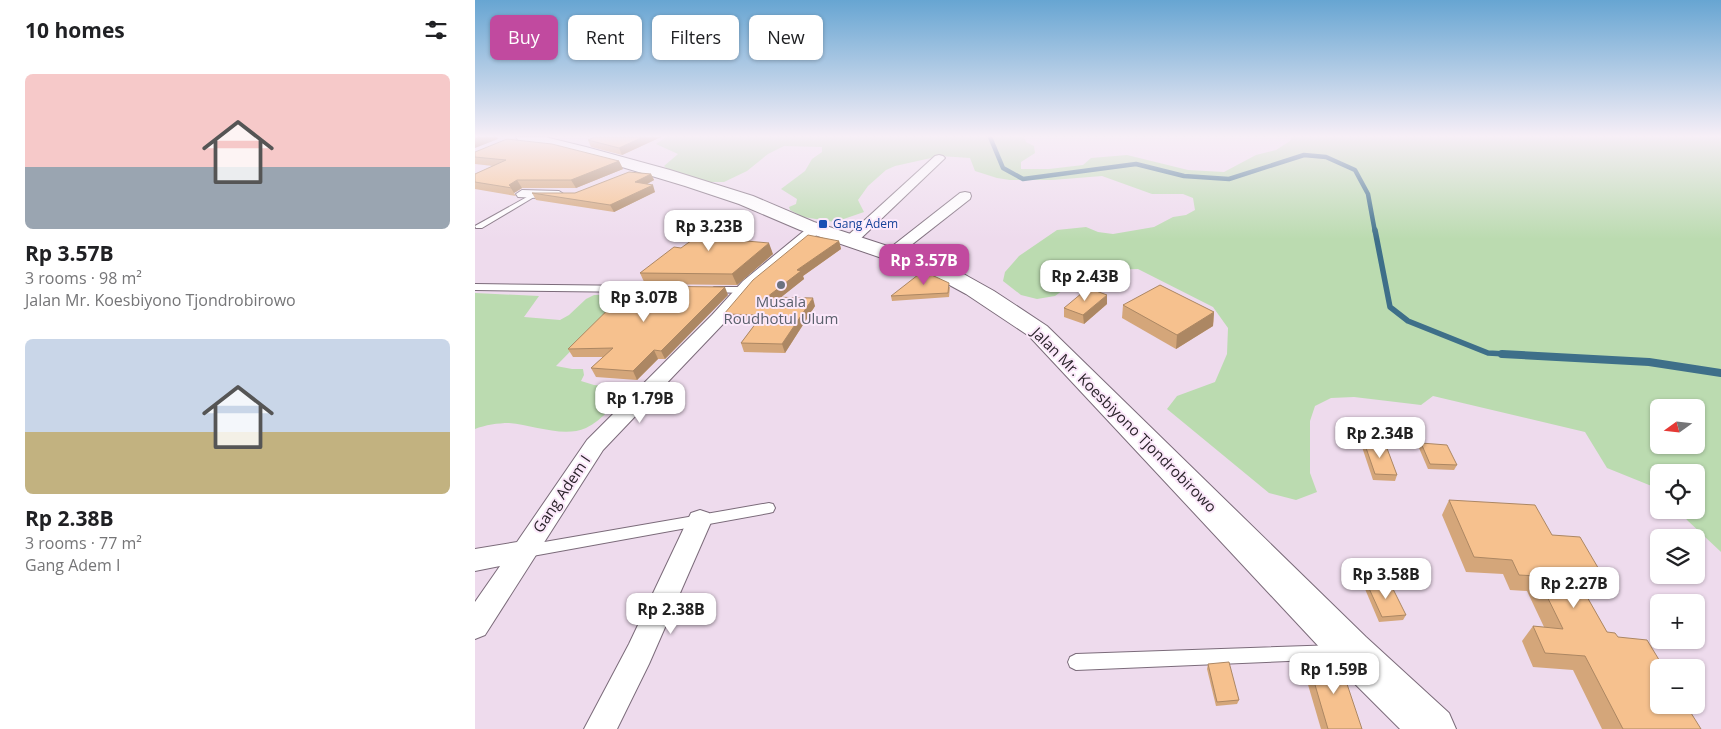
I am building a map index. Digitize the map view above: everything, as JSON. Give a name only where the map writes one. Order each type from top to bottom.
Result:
[{"type":"main road","name":"Jalan Mr. Koesbiyono Tjondrobirowo","points":[[632,171],[746,200],[815,229],[891,254],[952,278],[1000,304],[1039,332],[1351,651],[1433,729]]},
{"type":"street","points":[[850,241],[925,171]]},
{"type":"street","points":[[522,194],[571,195]]},
{"type":"street","points":[[891,254],[965,196]]},
{"type":"street","name":"Gang Adem I","points":[[475,626],[595,445],[718,319],[743,290],[815,229]]},
{"type":"street","points":[[600,729],[639,654],[700,520]]},
{"type":"street","points":[[475,560],[523,552]]},
{"type":"lane","points":[[479,226],[536,194]]},
{"type":"lane","points":[[475,287],[653,289]]},
{"type":"lane","points":[[703,290],[743,290]]},
{"type":"lane","points":[[523,552],[769,508]]},
{"type":"lane","points":[[1076,662],[1351,651]]},
{"type":"green space","points":[[671,171],[747,171],[724,182],[709,182]]},
{"type":"green space","points":[[805,171],[885,171],[868,186],[858,200],[864,212],[835,222],[803,217],[790,210],[789,207],[796,204],[797,199],[781,189]]},
{"type":"green space","points":[[975,171],[1721,171],[1721,552],[1705,537],[1705,529],[1697,529],[1686,519],[1705,519],[1705,464],[1650,464],[1650,485],[1607,468],[1585,432],[1433,396],[1421,405],[1354,397],[1331,398],[1315,406],[1310,421],[1310,473],[1317,492],[1296,500],[1269,493],[1167,409],[1177,396],[1215,382],[1227,354],[1228,328],[1213,307],[1138,269],[1105,270],[1077,280],[1055,296],[1037,299],[1021,295],[1003,281],[1005,272],[1019,256],[1057,230],[1086,227],[1098,232],[1113,234],[1154,227],[1173,217],[1186,215],[1195,210],[1193,198],[1183,194],[1152,194],[1102,176],[1052,180],[1010,180]]},
{"type":"green space","points":[[475,293],[539,296],[524,317],[560,320],[569,315],[586,299],[594,295],[613,295],[616,299],[607,309],[604,317],[556,366],[583,369],[584,375],[581,381],[594,385],[629,388],[592,425],[577,431],[548,430],[509,423],[492,424],[475,429]]},
{"type":"building","points":[[482,171],[594,171],[571,180],[517,180],[509,185],[512,188],[475,182],[475,174]]},
{"type":"building","points":[[629,172],[651,174],[635,182],[653,185],[610,205],[532,193],[575,193]]},
{"type":"building","points":[[724,217],[750,220],[724,239],[769,243],[732,274],[640,273],[674,247],[681,248]]},
{"type":"building","points":[[808,235],[839,241],[797,270],[801,271],[767,297],[813,298],[782,344],[741,343],[762,315],[724,314],[753,280]]},
{"type":"building","points":[[952,247],[951,262],[939,258]]},
{"type":"building","points":[[923,271],[949,283],[948,293],[891,296]]},
{"type":"building","points":[[1160,285],[1214,312],[1177,335],[1123,305]]},
{"type":"building","points":[[632,286],[725,287],[661,351],[654,350],[633,371],[591,368],[613,348],[568,349]]},
{"type":"building","points":[[1088,288],[1107,295],[1083,315],[1064,308]]},
{"type":"building","points":[[1364,442],[1385,443],[1397,475],[1375,474]]},
{"type":"building","points":[[1421,443],[1447,445],[1457,465],[1430,464]]},
{"type":"building","points":[[1449,500],[1535,505],[1552,535],[1580,537],[1607,583],[1578,581],[1607,632],[1615,633],[1618,637],[1647,640],[1650,649],[1652,649],[1659,659],[1650,659],[1650,714],[1692,714],[1701,729],[1623,729],[1585,656],[1545,653],[1533,626],[1563,629],[1537,576],[1519,575],[1512,560],[1474,557]]},
{"type":"building","points":[[1390,583],[1406,615],[1382,617],[1367,584]]},
{"type":"building","points":[[1339,660],[1362,729],[1328,729],[1308,661]]},
{"type":"building","points":[[1229,662],[1239,700],[1217,702],[1208,664]]},
{"type":"waterway","points":[[1008,171],[1023,179],[1083,171]]},
{"type":"waterway","points":[[1164,171],[1184,176],[1229,179],[1254,171]]},
{"type":"waterway","points":[[1356,171],[1368,194],[1375,232]]},
{"type":"waterway","points":[[1375,230],[1390,307],[1408,321],[1488,353],[1524,355]]},
{"type":"waterway","points":[[1502,354],[1649,362],[1721,373]]},
{"type":"place","name":"Gang Adem","points":[[823,224]]},
{"type":"place","name":"Musala Roudhotul Ulum","points":[[781,285]]}]
